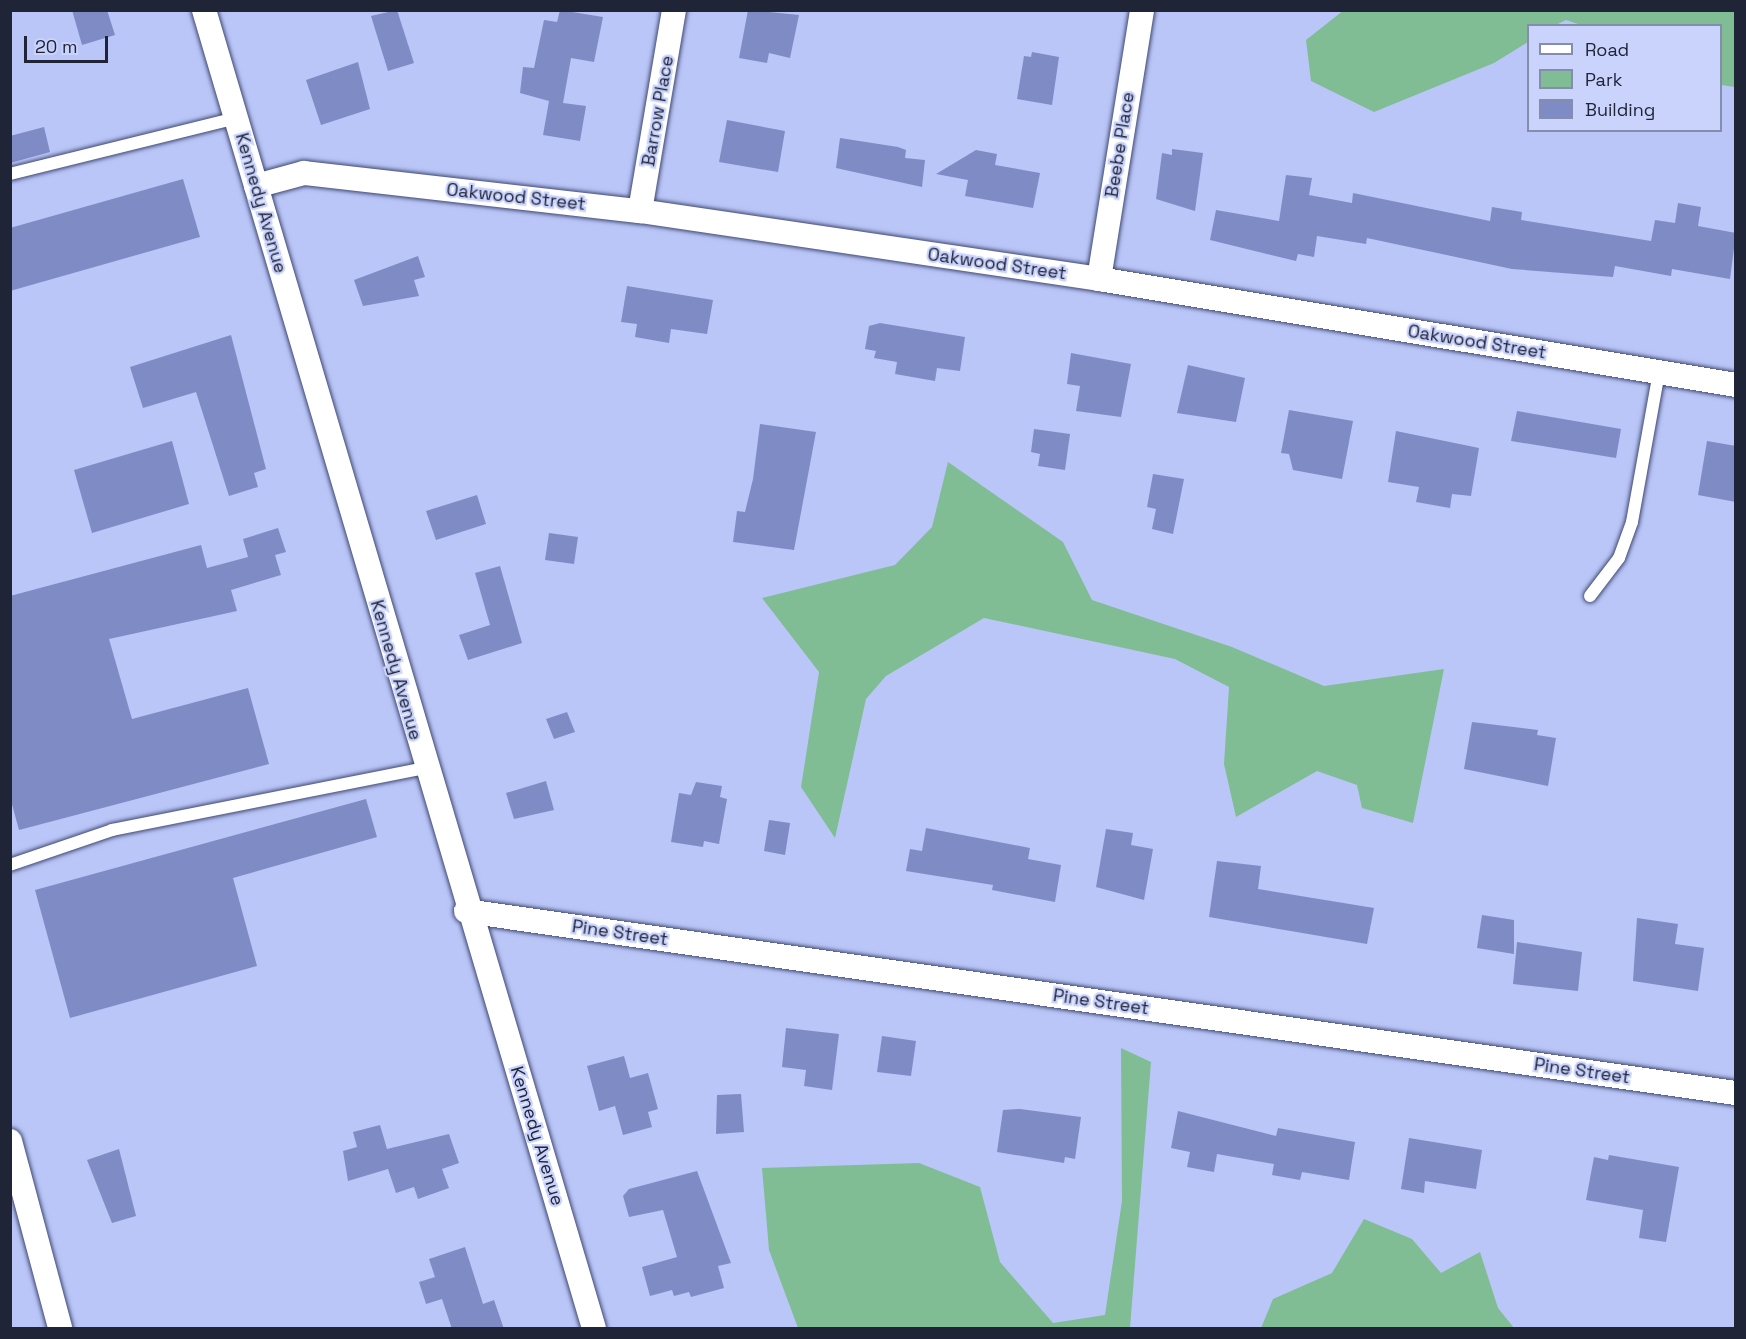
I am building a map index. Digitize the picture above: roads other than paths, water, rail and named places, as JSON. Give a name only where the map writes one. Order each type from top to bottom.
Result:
[{"type":"street","name":"Kennedy Avenue","points":[[204,10],[466,911],[594,1329]]},
{"type":"street","name":"Barrow Place","points":[[640,211],[674,10]]},
{"type":"street","name":"Beebe Place","points":[[1099,279],[1142,10]]},
{"type":"street","name":"Oakwood Street","points":[[256,186],[304,173],[640,211],[1099,279],[1736,385]]},
{"type":"street","name":"Pine Street","points":[[466,911],[1736,1093]]},
{"type":"street","points":[[10,1141],[60,1329]]},
{"type":"lane","points":[[10,174],[236,118]]},
{"type":"lane","points":[[1590,596],[1619,558],[1632,522],[1659,372]]},
{"type":"lane","points":[[10,864],[112,830],[425,768]]}]
